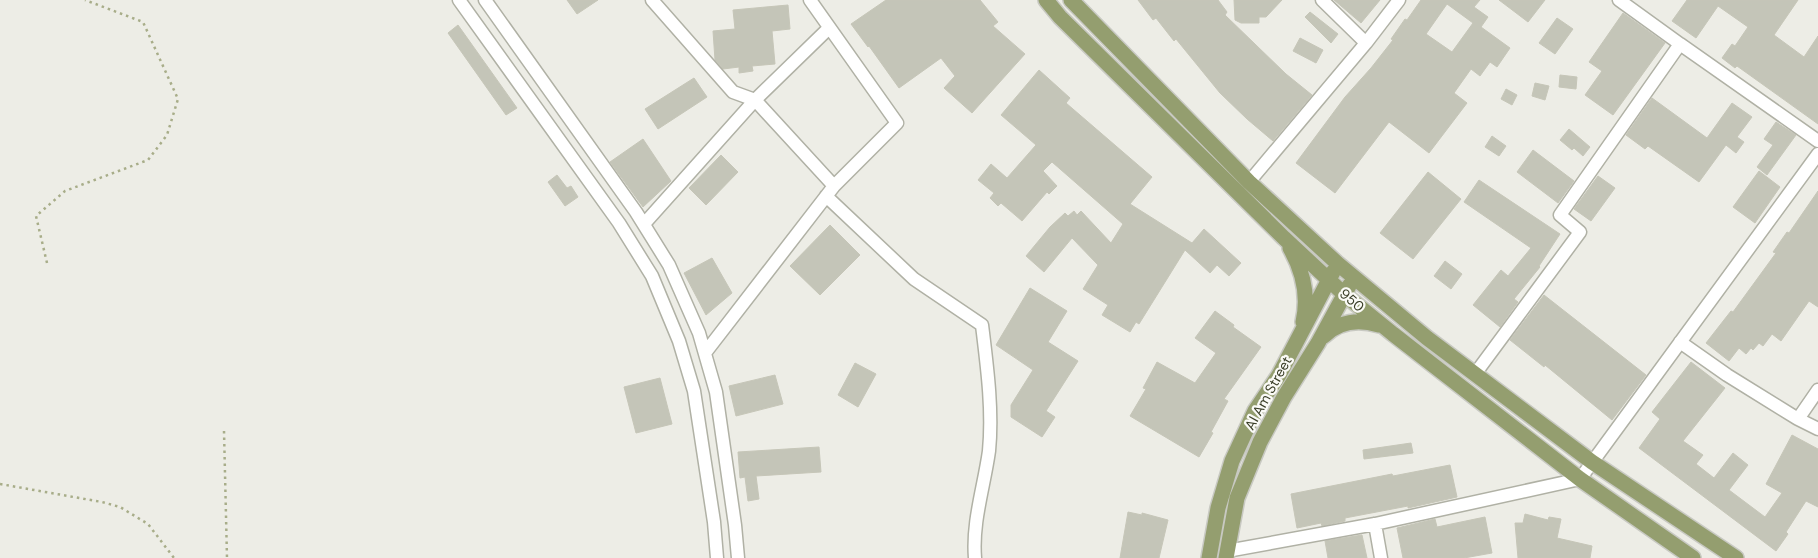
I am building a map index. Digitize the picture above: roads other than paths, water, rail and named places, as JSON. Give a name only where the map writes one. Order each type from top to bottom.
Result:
[{"type":"main road","name":"950","points":[[1046,0],[1060,17],[1284,238],[1345,295],[1392,334],[1580,479],[1694,558]]},
{"type":"main road","name":"950","points":[[1072,0],[1249,182],[1354,278],[1427,338],[1592,462],[1736,558]]},
{"type":"main road","points":[[1284,238],[1299,263],[1306,291],[1304,320],[1294,347]]},
{"type":"main road","name":"Al Am Street","points":[[1209,558],[1218,508],[1232,461],[1255,411],[1279,375],[1328,279],[1338,264]]},
{"type":"main road","name":"Al Am Street","points":[[1226,555],[1237,498],[1260,442],[1284,397],[1318,343],[1354,278]]},
{"type":"main road","points":[[1318,343],[1330,330],[1345,323],[1353,322],[1362,321],[1378,325],[1392,334]]},
{"type":"street","points":[[459,0],[619,223],[652,276],[679,341],[694,391],[714,522],[717,558]]},
{"type":"street","points":[[485,0],[644,224],[669,265],[699,333],[716,392],[738,558]]},
{"type":"street","points":[[652,0],[733,92],[755,100],[834,186]]},
{"type":"street","points":[[1322,0],[1366,43]]},
{"type":"street","points":[[1249,182],[1366,43],[1399,0]]},
{"type":"street","points":[[1619,0],[1818,141]]},
{"type":"street","points":[[704,353],[834,186],[897,123],[812,1]]},
{"type":"street","points":[[644,224],[755,100],[829,28]]},
{"type":"street","points":[[1475,374],[1580,232],[1560,215],[1680,44]]},
{"type":"street","points":[[1226,555],[1259,552],[1375,524],[1580,479],[1818,154]]},
{"type":"street","points":[[826,196],[914,279],[982,325],[989,386],[989,450],[974,538],[975,558]]},
{"type":"street","points":[[1680,342],[1727,375],[1798,419],[1818,429]]},
{"type":"street","points":[[1798,419],[1818,390]]},
{"type":"street","points":[[1375,524],[1381,558]]}]
